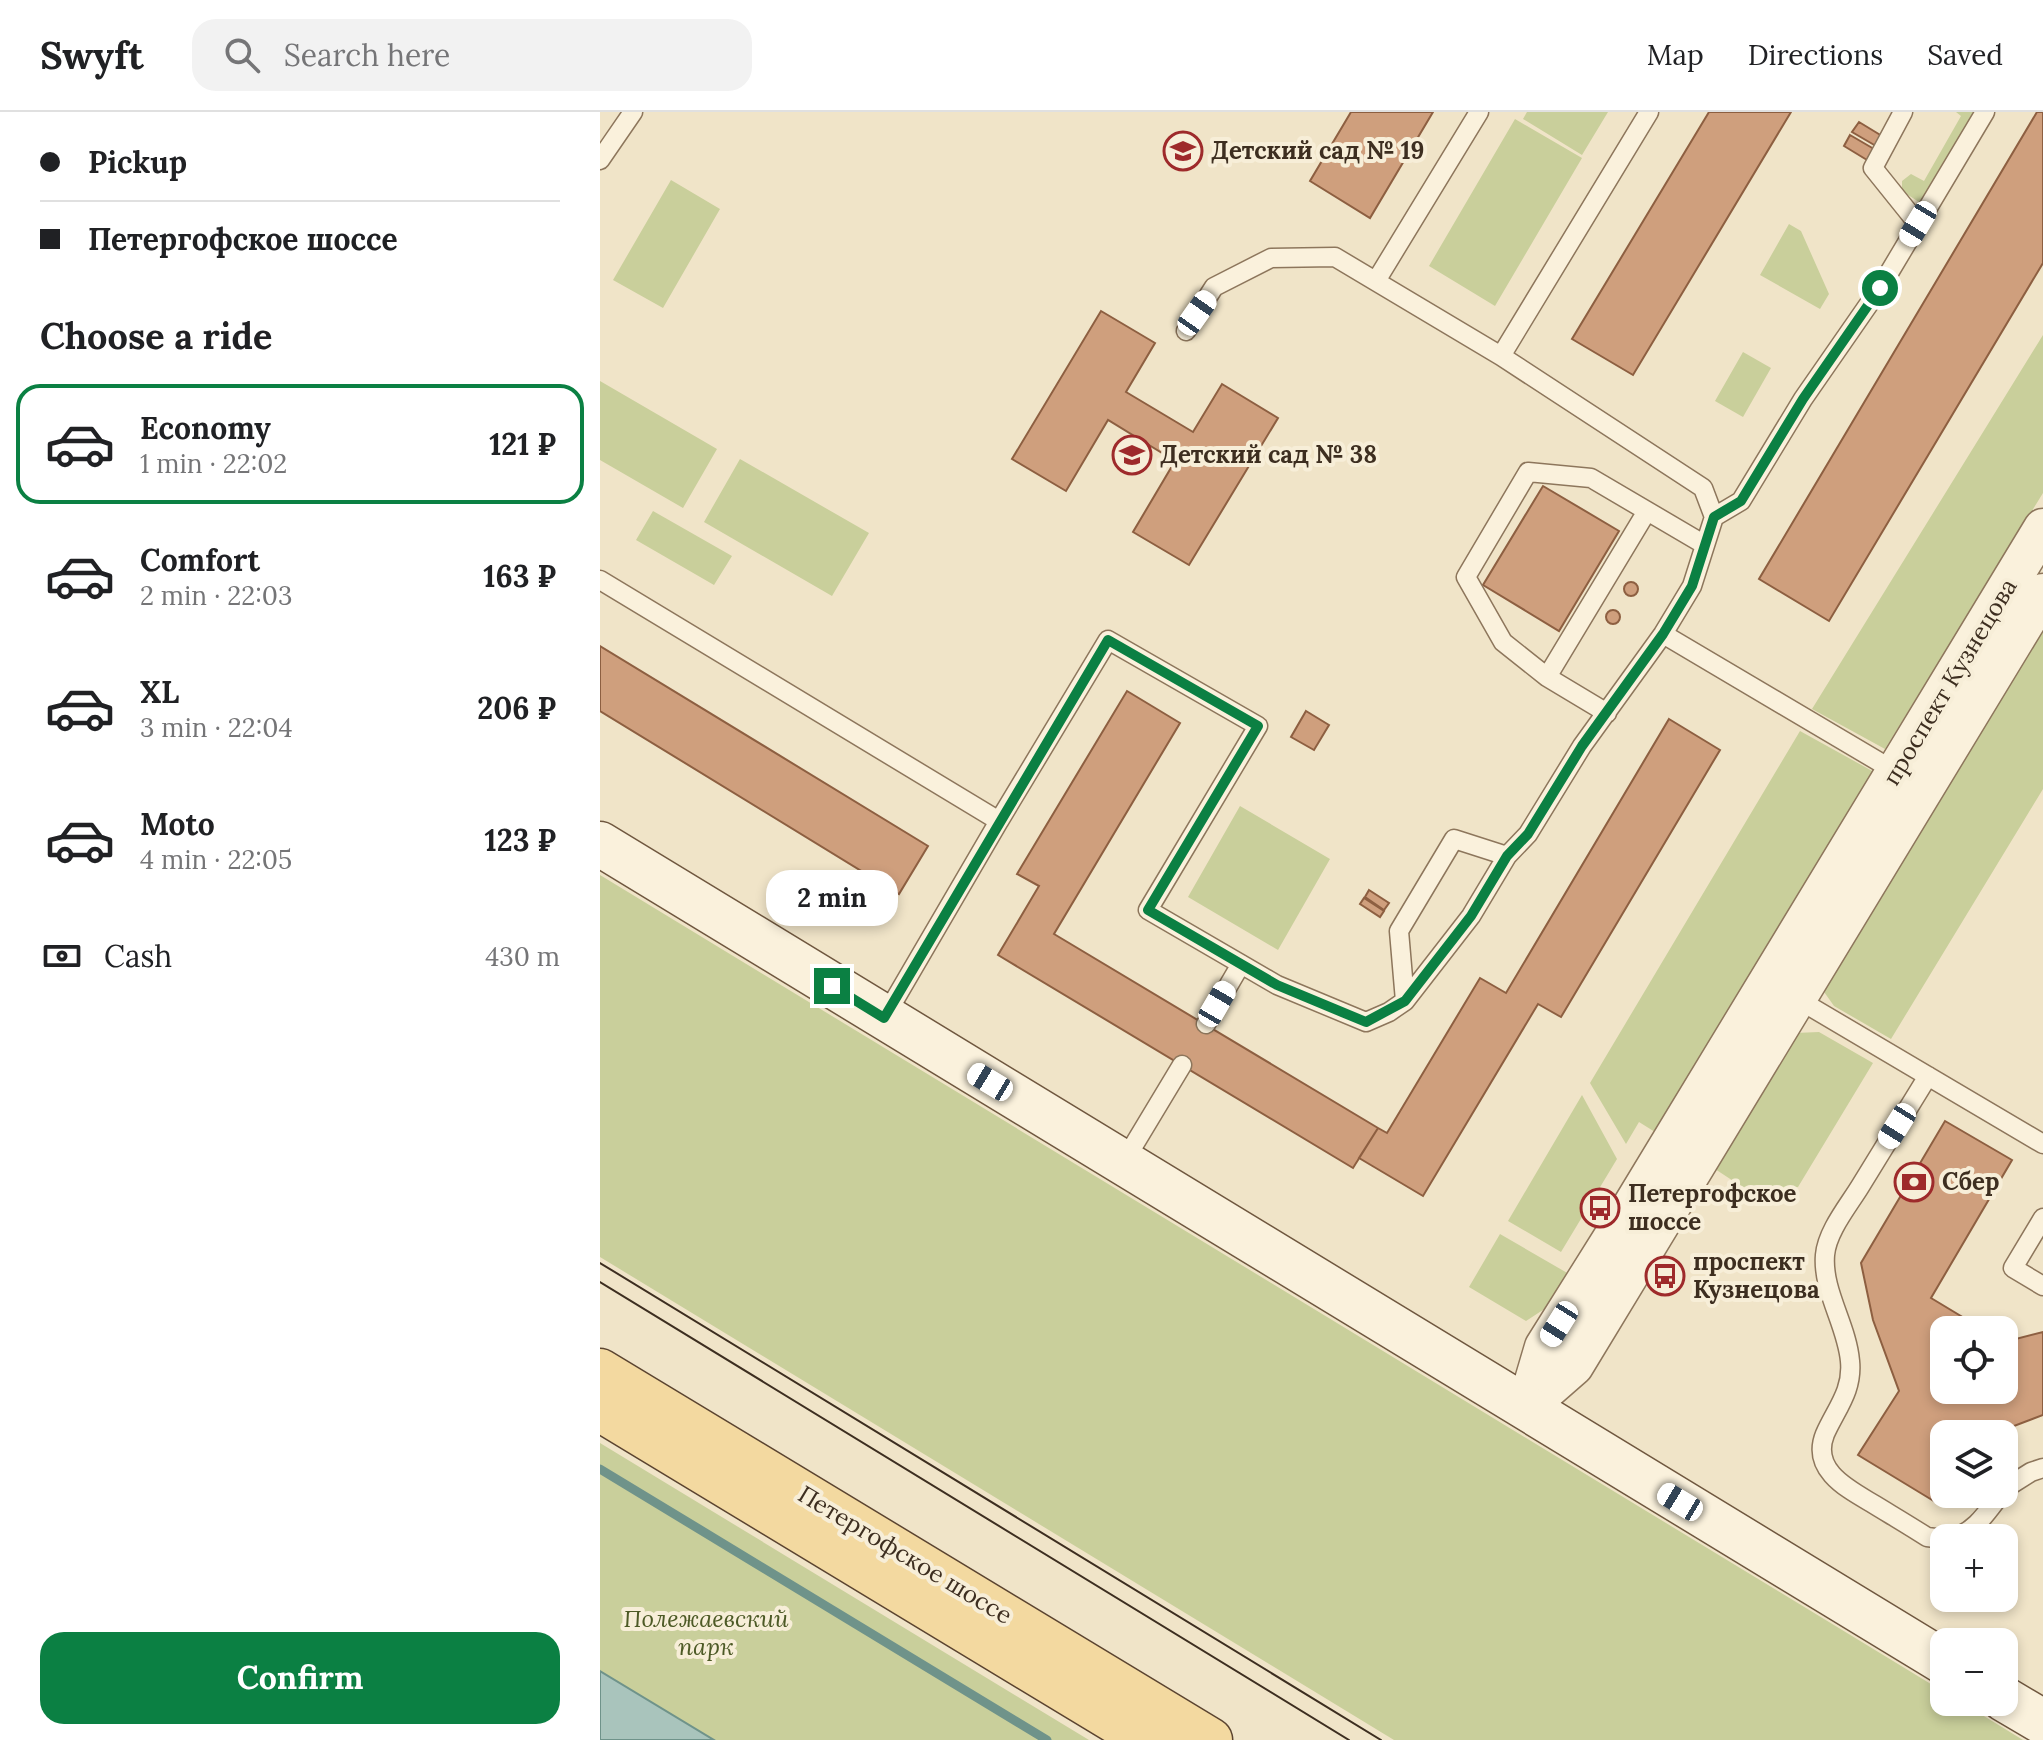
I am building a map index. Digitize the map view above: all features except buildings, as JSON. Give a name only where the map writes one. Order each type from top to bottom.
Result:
[{"type":"main road","name":"Петергофское шоссе","points":[[600,1371],[1210,1740]]},
{"type":"main road","name":"Петергофское шоссе","points":[[600,1409],[1147,1740]]},
{"type":"street","name":"проспект Кузнецова","points":[[1526,1408],[1544,1347],[1782,990],[1910,780],[2043,528]]},
{"type":"street","name":"проспект Кузнецова","points":[[1910,780],[2043,593]]},
{"type":"street","points":[[600,844],[1930,1653]]},
{"type":"street","points":[[2018,1707],[2043,1722]]},
{"type":"lane","points":[[600,160],[633,112]]},
{"type":"lane","points":[[1376,281],[1479,112]]},
{"type":"lane","points":[[1501,356],[1649,112]]},
{"type":"lane","points":[[1903,112],[1873,168],[1918,224]]},
{"type":"lane","points":[[1714,517],[1741,501],[1803,399],[1880,288],[1985,112]]},
{"type":"lane","points":[[884,1018],[1108,640],[1258,726],[1148,910],[1277,985],[1366,1022],[1405,1001],[1471,916],[1507,856],[1528,834],[1582,746],[1663,634],[1692,586],[1714,517],[1703,488],[1501,356],[1335,257],[1271,258],[1214,287],[1186,331]]},
{"type":"lane","points":[[1607,713],[1547,677],[1503,642],[1466,577],[1528,472],[1591,478],[1705,545]]},
{"type":"lane","points":[[1547,677],[1647,511]]},
{"type":"lane","points":[[600,580],[999,821]]},
{"type":"lane","points":[[1663,634],[1910,780]]},
{"type":"lane","points":[[1405,1001],[1399,931],[1454,839],[1507,856]]},
{"type":"lane","points":[[1206,1024],[1241,964]]},
{"type":"lane","points":[[1782,990],[2043,1144]]},
{"type":"lane","points":[[1123,1163],[1182,1065]]},
{"type":"lane","points":[[1928,1076],[1836,1226],[1825,1253],[1827,1279],[1847,1341],[1850,1382],[1824,1436],[1821,1453],[1827,1468],[1839,1483],[1930,1537]]},
{"type":"lane","points":[[2043,1218],[2013,1268],[2043,1286]]},
{"type":"lane","points":[[2018,1481],[2043,1468]]},
{"type":"green space","points":[[1527,112],[1608,112],[1582,155],[1523,119]]},
{"type":"green space","points":[[1956,112],[1979,112],[1925,206],[1902,191],[1902,181],[1911,174],[1924,181],[1961,116]]},
{"type":"green space","points":[[1515,119],[1582,158],[1495,306],[1429,266]]},
{"type":"green space","points":[[671,180],[720,209],[663,308],[613,280]]},
{"type":"green space","points":[[1789,224],[1801,231],[1829,294],[1820,309],[1760,275]]},
{"type":"green space","points":[[2043,335],[2043,493],[1885,749],[1812,709]]},
{"type":"green space","points":[[1743,352],[1771,368],[1743,417],[1715,401]]},
{"type":"green space","points":[[600,381],[717,449],[683,508],[600,460]]},
{"type":"green space","points":[[740,459],[869,533],[832,596],[704,522]]},
{"type":"green space","points":[[653,511],[732,556],[714,585],[636,540]]},
{"type":"green space","points":[[2043,628],[2043,789],[1891,1039],[1834,1006],[1822,989]]},
{"type":"green space","points":[[1800,731],[1874,772],[1655,1132],[1639,1122],[1626,1144],[1590,1083]]},
{"type":"green space","points":[[1240,806],[1330,859],[1278,950],[1188,897]]},
{"type":"green space","points":[[600,875],[1930,1683],[1930,1716],[1984,1716],[2023,1740],[1394,1740],[600,1257]]},
{"type":"green space","points":[[1819,1032],[1873,1063],[1798,1187],[1750,1192],[1715,1169],[1795,1033]]},
{"type":"green space","points":[[1582,1095],[1617,1159],[1561,1252],[1508,1221]]},
{"type":"green space","points":[[1500,1234],[1569,1274],[1549,1306],[1526,1321],[1469,1287]]},
{"type":"green space","name":"Полежаевский парк","points":[[600,1443],[1089,1740],[600,1740]]},
{"type":"water","points":[[600,1671],[714,1740],[600,1740]]},
{"type":"waterway","points":[[600,1469],[1047,1740]]},
{"type":"tram line","points":[[600,1263],[1381,1740]]},
{"type":"tram line","points":[[600,1282],[1349,1740]]},
{"type":"place","name":"Детский сад № 19","points":[[1183,151]]},
{"type":"place","name":"Детский сад № 38","points":[[1132,455]]},
{"type":"place","name":"Сбер","points":[[1914,1182]]},
{"type":"place","name":"Петергофское шоссе","points":[[1600,1208]]},
{"type":"place","name":"проспект Кузнецова","points":[[1665,1276]]},
{"type":"route","points":[[832,986],[884,1018],[1108,640],[1258,726],[1148,910],[1277,985],[1366,1022],[1389,1012],[1405,1001],[1471,916],[1507,856],[1528,834],[1582,746],[1663,634],[1692,586],[1714,517],[1741,501],[1803,399],[1880,288]]}]
